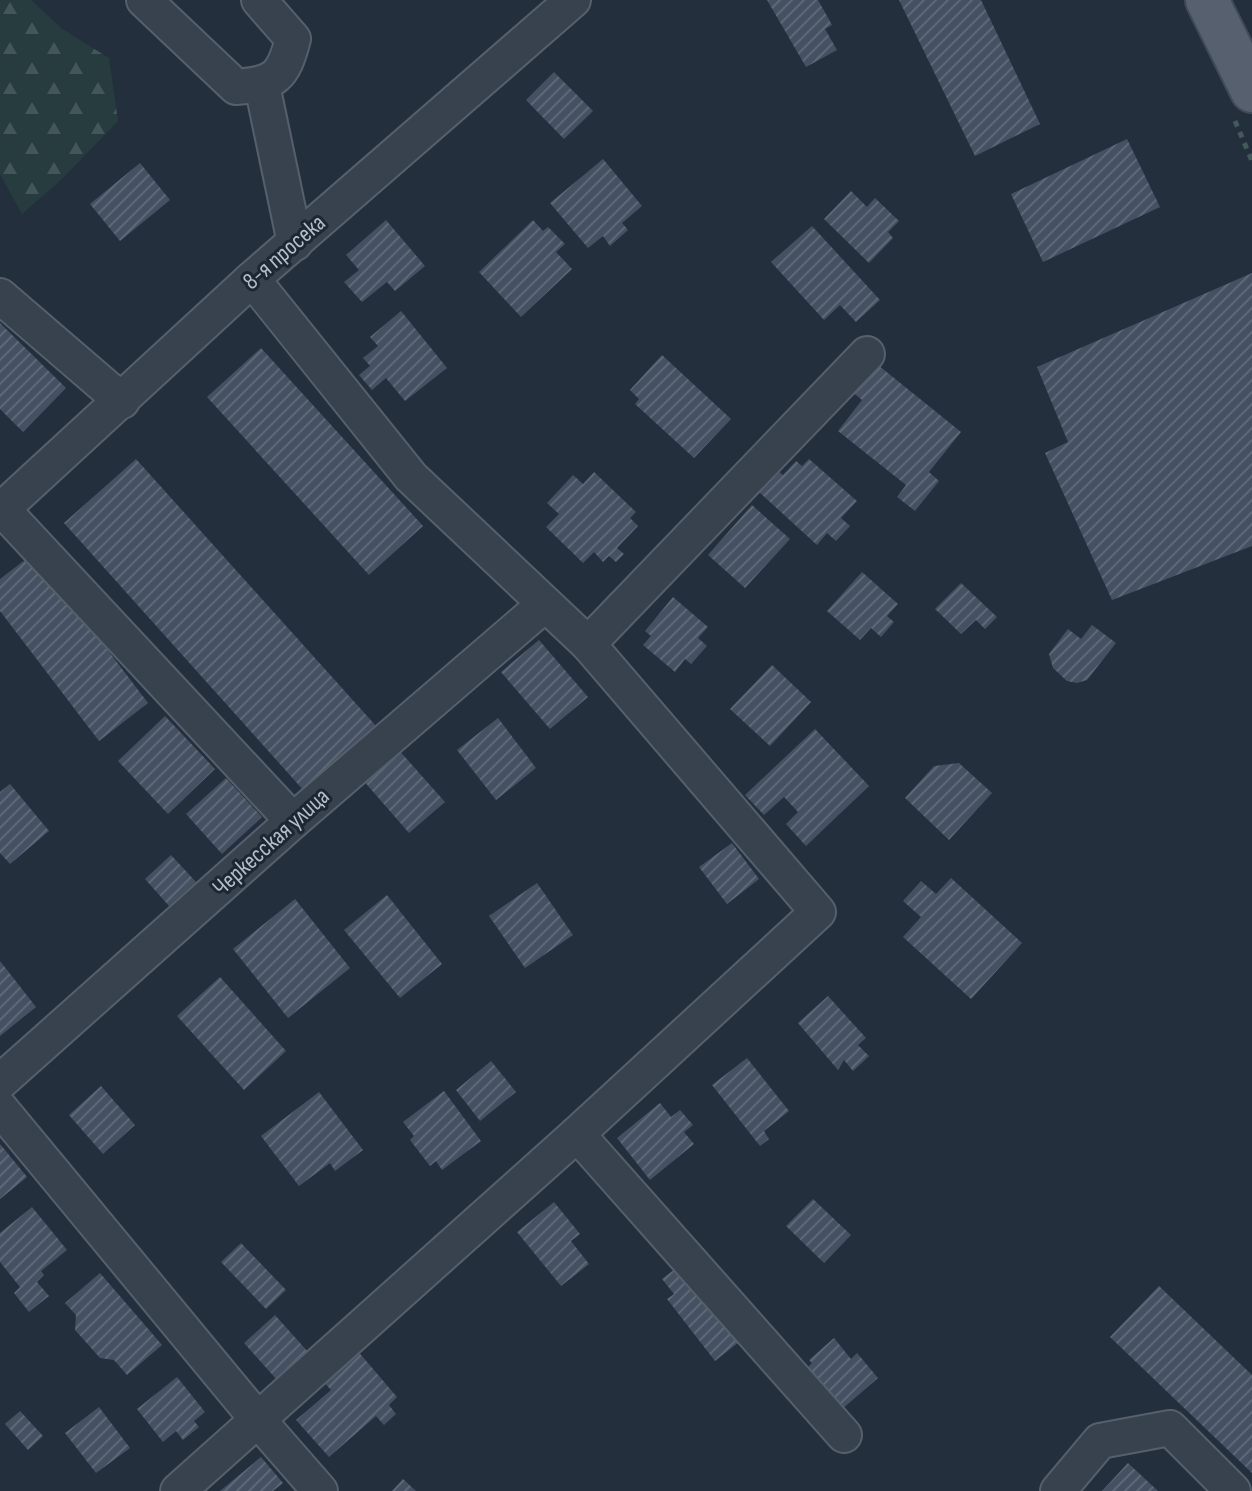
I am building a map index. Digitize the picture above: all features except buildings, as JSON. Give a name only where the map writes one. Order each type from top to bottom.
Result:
[{"type":"main road","points":[[1207,0],[1252,91]]},
{"type":"street","points":[[144,0],[236,87],[262,85],[286,66],[293,39],[259,0]]},
{"type":"street","name":"8-я просека","points":[[1,510],[252,279],[560,4]]},
{"type":"street","points":[[262,85],[295,243]]},
{"type":"street","points":[[178,1491],[577,1134],[818,912],[588,644],[411,477],[252,279]]},
{"type":"street","points":[[0,296],[122,401]]},
{"type":"street","points":[[588,644],[867,354]]},
{"type":"street","points":[[1,510],[293,821]]},
{"type":"street","name":"Черкесская улица","points":[[0,1082],[293,821],[544,605]]},
{"type":"street","points":[[0,1108],[320,1491]]},
{"type":"street","points":[[577,1134],[844,1435]]},
{"type":"street","points":[[1058,1491],[1100,1441],[1170,1428],[1233,1491]]},
{"type":"green space","points":[[0,0],[31,0],[62,29],[109,58],[118,121],[62,179],[22,214],[0,174]]}]
